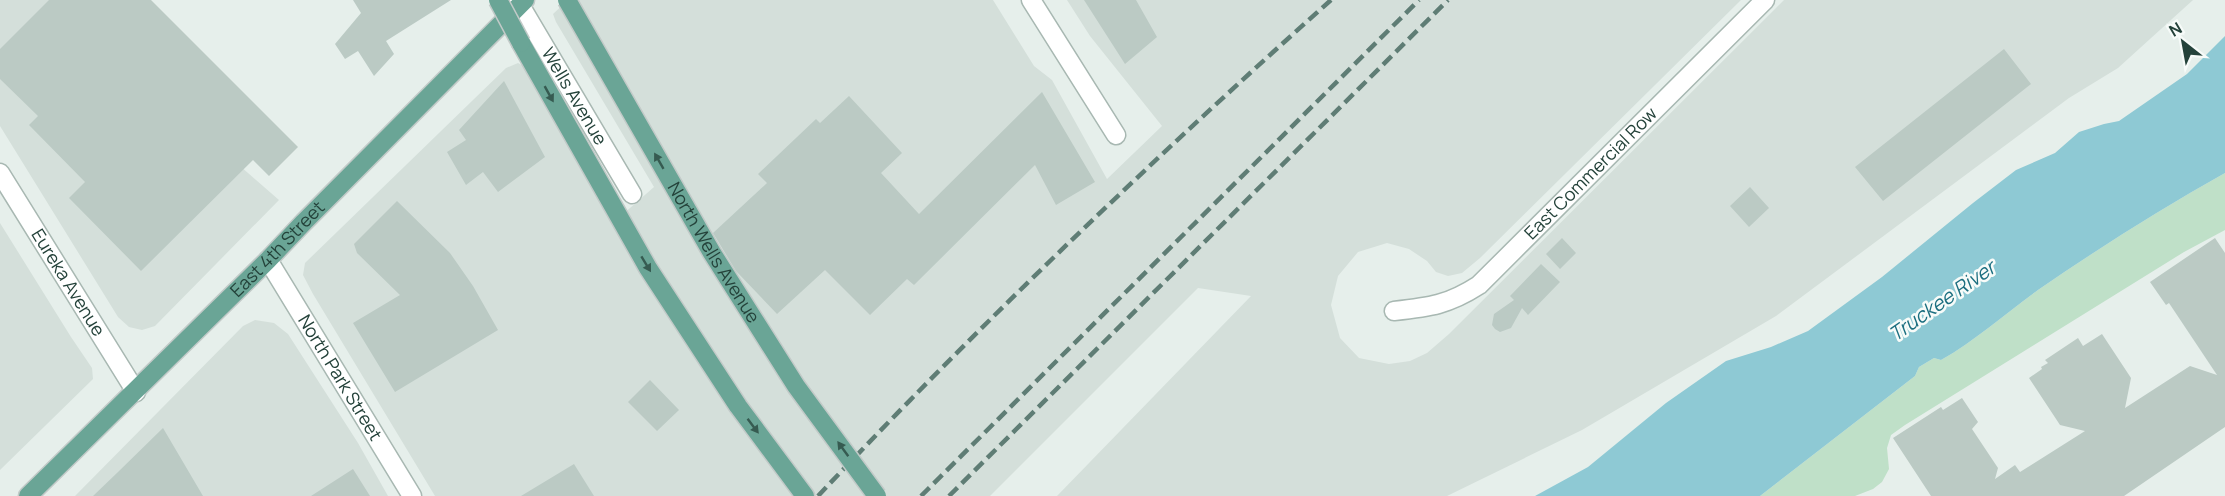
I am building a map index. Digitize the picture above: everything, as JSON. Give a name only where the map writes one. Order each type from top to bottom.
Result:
[{"type":"main road","points":[[498,0],[648,268],[738,406],[805,496]]},
{"type":"main road","name":"North Wells Avenue","points":[[567,0],[718,262],[796,386],[877,496]]},
{"type":"main road","name":"East 4th Street","points":[[28,496],[268,260],[520,2]]},
{"type":"street","points":[[1031,0],[1116,135]]},
{"type":"street","name":"East Commercial Row","points":[[1394,311],[1433,306],[1457,298],[1479,285],[1765,0]]},
{"type":"street","name":"Wells Avenue","points":[[520,2],[632,194]]},
{"type":"street","name":"Eureka Avenue","points":[[0,173],[136,392]]},
{"type":"street","name":"North Park Street","points":[[268,260],[412,496]]},
{"type":"shaded area","points":[[0,0],[74,0],[240,166],[279,200],[155,326],[142,330],[129,327],[118,317],[0,126]]},
{"type":"shaded area","points":[[568,0],[993,0],[1034,66],[1052,80],[1107,179],[1162,126],[1090,36],[1067,0],[1741,0],[1480,258],[1462,273],[1448,276],[1436,272],[1427,261],[1409,249],[1387,243],[1358,252],[1338,276],[1331,305],[1340,338],[1359,358],[1389,364],[1410,361],[1427,353],[1449,334],[1784,0],[2193,0],[2118,68],[2069,98],[1776,316],[1582,430],[1447,496],[1057,496],[1251,296],[1198,288],[990,496],[435,496],[313,294],[303,275],[305,263],[506,68],[518,63],[527,68],[614,222],[654,187],[556,22],[553,14]]},
{"type":"shaded area","points":[[0,223],[92,368],[93,379],[0,470]]},
{"type":"shaded area","points":[[255,320],[274,323],[288,334],[358,443],[388,496],[75,496],[243,326]]},
{"type":"green space","points":[[2225,173],[2225,230],[2184,252],[1891,435],[1887,448],[1889,469],[1882,482],[1873,489],[1855,496],[1760,496],[1915,376],[1919,367],[1934,358],[1941,360],[1954,352],[2084,259]]},
{"type":"water","name":"Truckee River","points":[[2225,36],[2225,173],[2084,259],[1954,352],[1941,360],[1934,358],[1919,367],[1915,376],[1760,496],[1535,496],[1588,467],[1666,403],[1726,361],[1771,347],[1808,331],[1882,277],[2016,170],[2055,153],[2079,132],[2119,121],[2187,74]]},
{"type":"building","points":[[49,0],[151,0],[298,147],[269,176],[253,160],[141,271],[69,198],[85,182],[29,125],[38,116],[0,79],[0,49]]},
{"type":"building","points":[[353,0],[451,0],[386,41],[394,54],[374,76],[358,51],[345,59],[335,44],[361,13]]},
{"type":"building","points":[[1084,0],[1136,0],[1157,37],[1125,64]]},
{"type":"building","points":[[2004,49],[2031,84],[1883,201],[1855,167]]},
{"type":"building","points":[[504,81],[545,157],[498,192],[483,172],[466,185],[447,152],[466,140],[459,130]]},
{"type":"building","points":[[1042,92],[1095,182],[1056,205],[1035,165],[914,285],[907,279],[870,315],[825,270],[777,314],[736,271],[713,233],[767,183],[758,174],[816,119],[820,123],[849,96],[902,153],[881,173],[919,214]]},
{"type":"building","points":[[1750,187],[1769,208],[1749,227],[1730,206]]},
{"type":"building","points":[[397,201],[450,253],[473,286],[498,330],[395,392],[353,323],[400,295],[357,253],[354,244]]},
{"type":"building","points":[[1562,238],[1576,253],[1560,269],[1546,254]]},
{"type":"building","points":[[2215,238],[2225,253],[2225,427],[2124,496],[1931,496],[1893,438],[1941,407],[1943,410],[1962,398],[1978,422],[1972,429],[1998,468],[1995,479],[2015,465],[2020,472],[2085,431],[2060,425],[2029,378],[2048,363],[2045,360],[2078,338],[2083,346],[2102,334],[2131,378],[2125,408],[2190,366],[2217,375],[2169,303],[2166,305],[2150,282]]},
{"type":"building","points":[[1541,264],[1560,282],[1528,315],[1522,308],[1511,328],[1500,332],[1495,329],[1492,325],[1494,314],[1514,300],[1510,296]]},
{"type":"building","points":[[650,380],[679,410],[657,431],[628,402]]},
{"type":"building","points":[[163,428],[203,496],[93,496],[118,472]]},
{"type":"building","points":[[574,464],[594,496],[521,496]]},
{"type":"building","points":[[353,469],[370,496],[311,496]]},
{"type":"railway","points":[[818,496],[942,368],[1133,181],[1331,0]]},
{"type":"railway","points":[[921,496],[1419,0]]},
{"type":"railway","points":[[949,496],[1448,0]]}]
